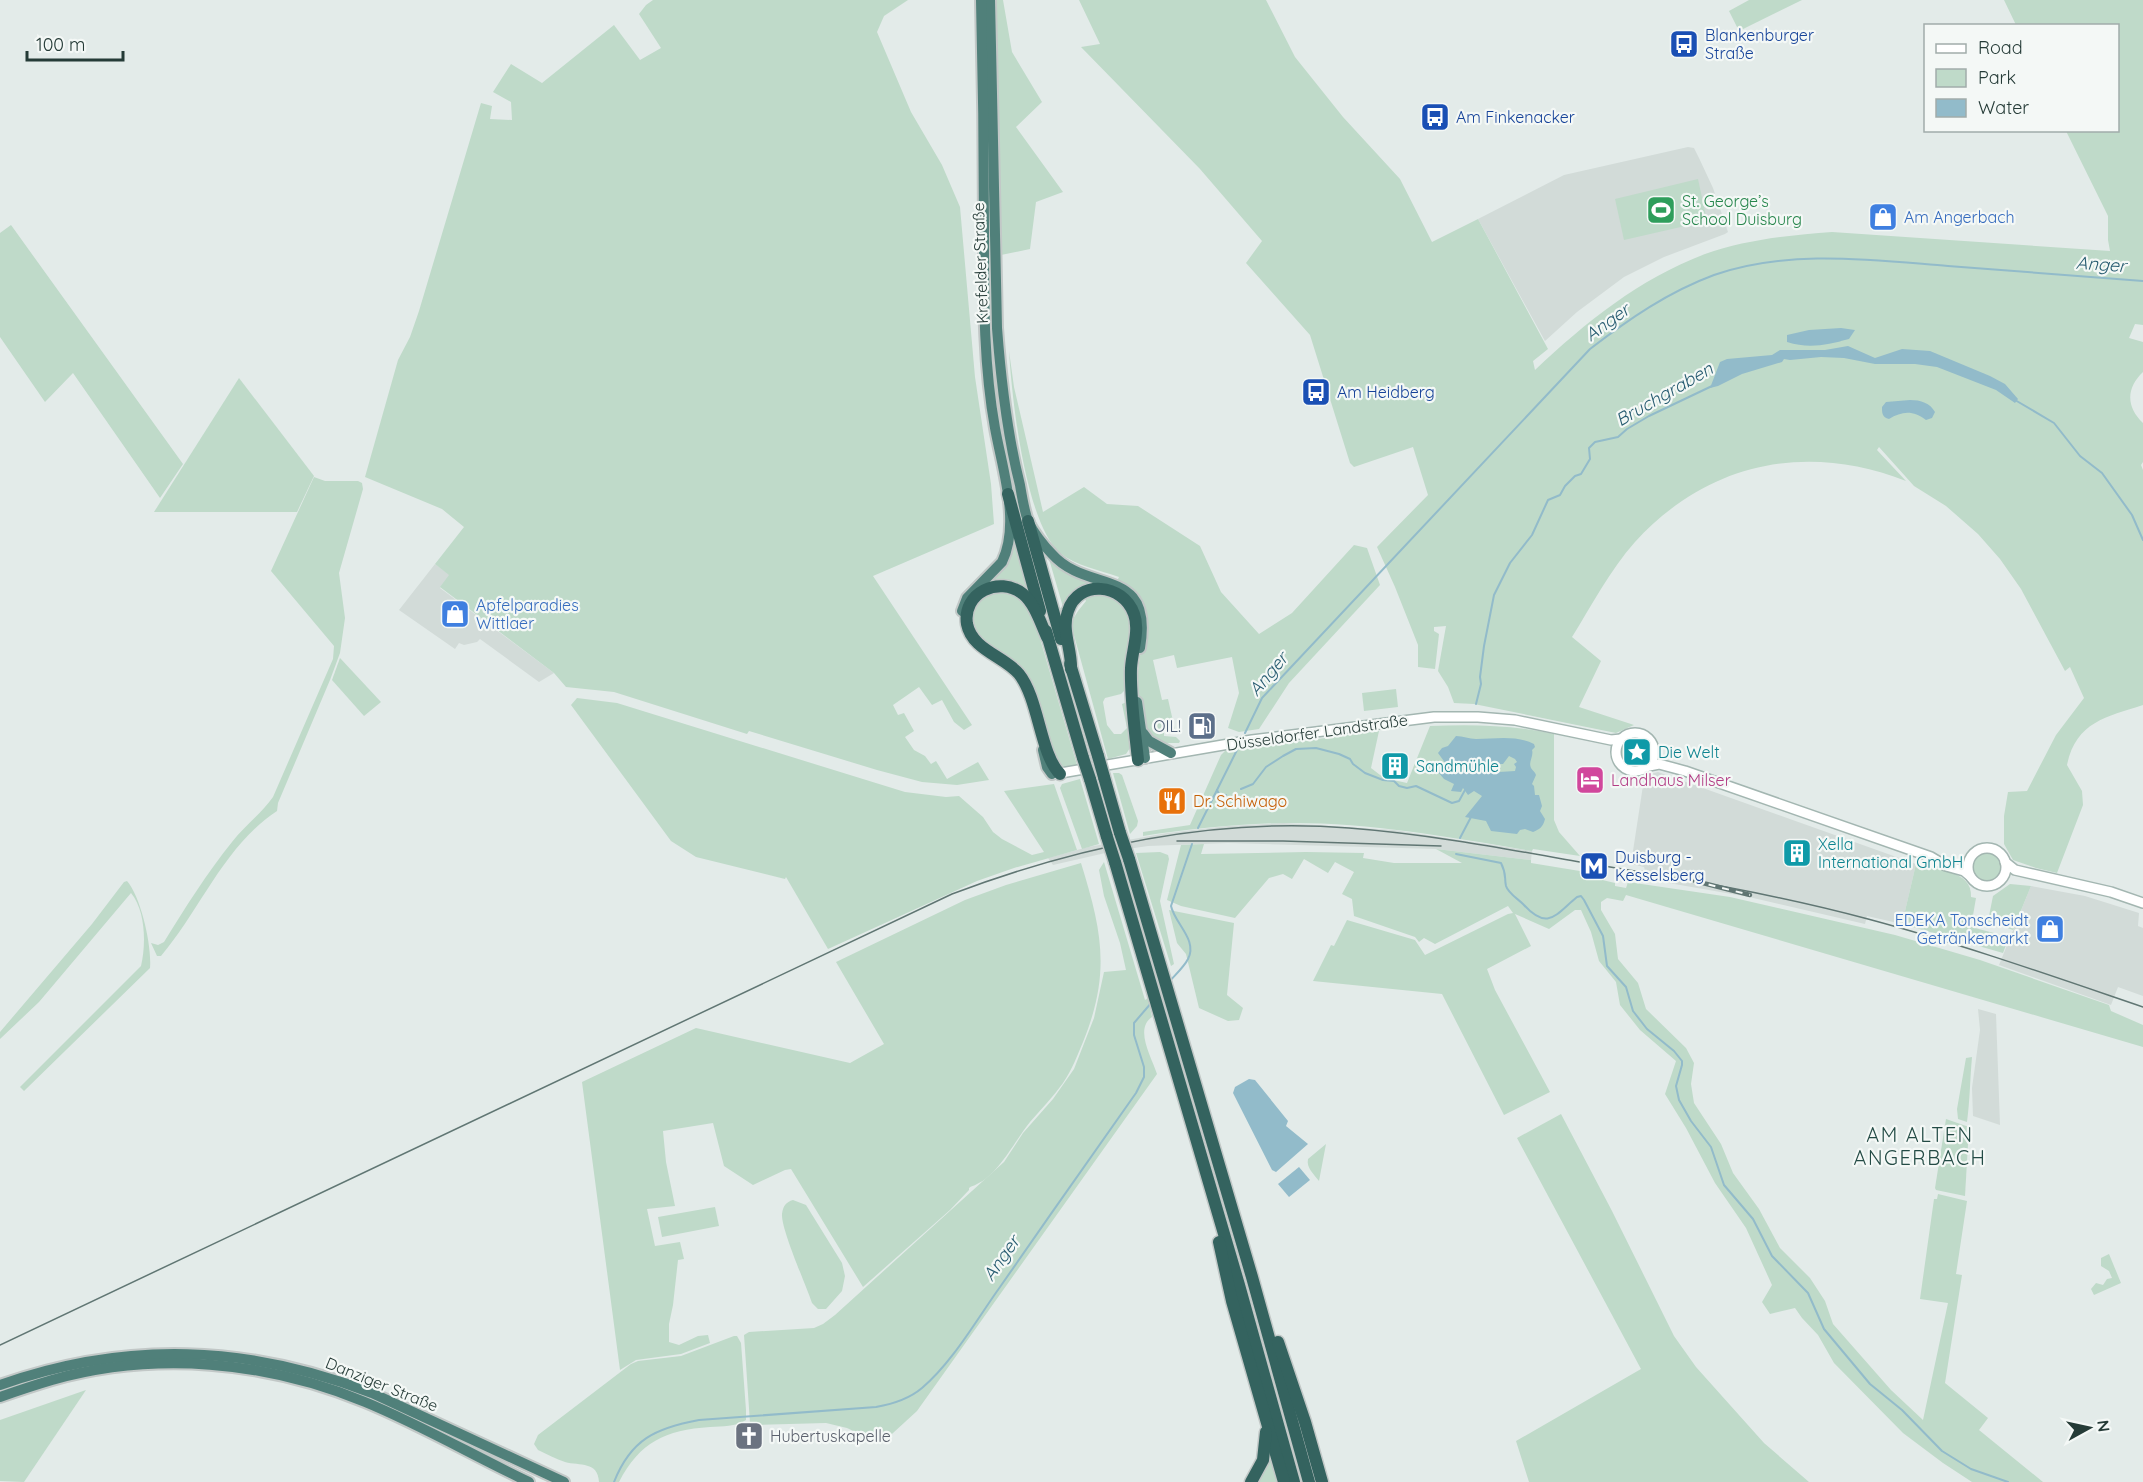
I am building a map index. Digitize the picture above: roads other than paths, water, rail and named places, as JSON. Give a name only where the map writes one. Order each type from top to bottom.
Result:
[{"type":"highway","name":"Krefelder Straße","points":[[981,0],[987,353],[993,418],[1008,494],[1010,535],[1006,554],[997,569],[967,598],[963,607],[963,627],[973,645],[1006,669],[1018,682],[1037,730],[1047,767],[1056,774]]},
{"type":"highway","name":"Krefelder Straße","points":[[990,0],[995,288],[1000,370],[1015,466],[1028,521]]},
{"type":"highway","points":[[1008,494],[1047,638],[1115,862],[1294,1482]]},
{"type":"highway","points":[[1028,521],[1252,1277],[1309,1482]]},
{"type":"highway","points":[[1028,521],[1052,555],[1088,577],[1118,585],[1135,602],[1141,614],[1143,628],[1136,670],[1142,731],[1141,759]]},
{"type":"highway","points":[[1047,638],[1032,606],[1017,590],[1003,586],[987,588],[971,602],[967,617],[967,626],[971,635],[984,649],[1009,664],[1022,679],[1042,729],[1056,774]]},
{"type":"highway","points":[[1071,669],[1072,656],[1066,635],[1066,622],[1072,603],[1083,594],[1095,589],[1110,589],[1122,595],[1130,604],[1135,616],[1136,630],[1131,668],[1141,759]]},
{"type":"highway","points":[[1142,731],[1149,741],[1171,753]]},
{"type":"highway","points":[[1209,1185],[1223,1266],[1284,1482]]},
{"type":"highway","points":[[1252,1277],[1284,1358],[1322,1482]]},
{"type":"highway","name":"Danziger Straße","points":[[0,1385],[51,1369],[133,1355],[197,1354],[269,1361],[343,1381],[564,1482]]},
{"type":"highway","name":"Danziger Straße","points":[[0,1397],[53,1380],[132,1366],[197,1363],[232,1366],[303,1380],[347,1395],[390,1413],[529,1482]]},
{"type":"highway","points":[[1251,1482],[1263,1460],[1266,1430],[1262,1407]]},
{"type":"main road","name":"Düsseldorfer Landstraße","points":[[1056,774],[1252,740],[1434,717],[1515,720],[1611,740],[1621,739]]},
{"type":"main road","points":[[1685,771],[1673,762],[1661,758],[1651,741],[1642,734],[1631,733],[1621,739],[1617,745],[1616,753],[1620,765],[1627,770],[1641,771],[1659,764],[1685,771],[1931,857],[1959,862],[1969,860],[1979,850],[1997,851],[2015,870],[2111,892],[2143,903]]},
{"type":"main road","name":"Düsseldorfer Landstraße","points":[[1582,734],[1609,746],[1616,753]]},
{"type":"main road","points":[[1649,766],[1654,759],[1655,751]]},
{"type":"main road","points":[[1931,857],[1946,866],[1964,872],[1976,883],[1984,886],[1994,885],[2002,879],[2014,876],[2045,878]]},
{"type":"main road","points":[[1969,860],[1970,876]]},
{"type":"main road","points":[[2002,879],[2006,871],[2005,862]]},
{"type":"water","points":[[1841,328],[1855,330],[1849,339],[1826,344],[1810,346],[1787,342],[1787,335],[1809,330]]},
{"type":"water","points":[[1848,346],[1875,358],[1902,349],[1930,351],[2005,384],[2018,399],[2015,403],[1996,390],[1937,367],[1915,364],[1875,364],[1844,358],[1821,357],[1784,359],[1782,362],[1742,374],[1710,388],[1720,362],[1727,359],[1772,355],[1780,350],[1825,350]]},
{"type":"water","points":[[1921,401],[1931,406],[1935,412],[1932,418],[1926,420],[1917,414],[1908,413],[1898,414],[1889,419],[1883,414],[1882,407],[1886,402]]},
{"type":"water","points":[[1456,736],[1476,739],[1513,738],[1534,744],[1530,766],[1536,775],[1532,784],[1535,795],[1539,795],[1542,806],[1540,811],[1545,819],[1541,827],[1533,832],[1520,830],[1517,834],[1491,831],[1486,821],[1465,817],[1482,796],[1474,791],[1468,795],[1463,788],[1461,792],[1451,791],[1454,784],[1444,779],[1438,772],[1446,764],[1438,753],[1442,748],[1448,746]],"holes":[[[1509,756],[1517,762],[1514,764],[1515,771],[1499,772],[1494,769],[1495,764],[1503,764]]]},
{"type":"water","points":[[1249,1079],[1255,1080],[1288,1121],[1286,1126],[1308,1144],[1276,1172],[1272,1170],[1233,1093],[1235,1087]]},
{"type":"water","points":[[1299,1167],[1310,1180],[1289,1197],[1278,1184]]},
{"type":"waterway","name":"Anger","points":[[1245,733],[1262,698],[1590,349],[1665,298],[1714,275],[1742,267],[1801,259],[1860,259],[2143,281]]},
{"type":"waterway","name":"Bruchgraben","points":[[1476,704],[1494,595],[1510,563],[1532,535],[1548,500],[1560,495],[1565,486],[1575,476],[1581,474],[1590,459],[1589,448],[1595,442],[1618,437],[1649,416],[1712,386]]},
{"type":"waterway","name":"Bruchgraben","points":[[2015,400],[2054,423],[2080,456],[2102,473],[2132,515],[2143,540]]},
{"type":"waterway","points":[[1241,789],[1253,784],[1266,767],[1283,756],[1296,749],[1316,748],[1350,759],[1365,773],[1383,780],[1394,781],[1399,786],[1407,788],[1416,786],[1452,803],[1459,801],[1465,790]]},
{"type":"waterway","name":"Anger","points":[[1198,828],[1237,750]]},
{"type":"waterway","points":[[1217,790],[1220,796],[1226,795]]},
{"type":"waterway","points":[[1460,838],[1471,817]]},
{"type":"waterway","name":"Anger","points":[[1169,982],[1184,965],[1190,952],[1188,939],[1171,906],[1192,844]]},
{"type":"waterway","points":[[1456,854],[1501,863],[1509,891],[1539,917],[1546,919],[1552,917],[1581,896],[1603,936],[1607,966],[1626,987],[1633,1011],[1647,1029],[1674,1051],[1682,1061],[1676,1086],[1679,1100],[1691,1121],[1711,1147],[1724,1185],[1753,1219],[1772,1256],[1808,1293],[1824,1329],[1870,1384],[1902,1410],[1942,1451],[1971,1469],[2008,1482]]},
{"type":"waterway","name":"Anger","points":[[614,1482],[628,1455],[637,1446],[647,1438],[670,1427],[699,1420],[876,1407],[900,1400],[922,1388],[944,1366],[964,1340],[1136,1093],[1144,1077],[1144,1067],[1134,1035],[1134,1023],[1152,1002]]},
{"type":"tram line","points":[[0,1345],[952,894],[1048,862],[1097,849],[1197,831],[1298,826],[1379,831],[1497,847],[1727,887],[1833,910],[1903,929],[2143,1007]]},
{"type":"tram line","points":[[1177,841],[1283,841],[1441,846]]},
{"type":"railway","points":[[1695,881],[1750,895]]},
{"type":"place","name":"Blankenburger Straße","points":[[1684,44]]},
{"type":"place","name":"Am Finkenacker","points":[[1435,117]]},
{"type":"place","name":"St. George’s School Duisburg","points":[[1661,210]]},
{"type":"place","name":"Am Angerbach","points":[[1883,217]]},
{"type":"place","name":"Am Heidberg","points":[[1316,392]]},
{"type":"place","name":"Apfelparadies Wittlaer","points":[[455,614]]},
{"type":"place","name":"OIL!","points":[[1202,726]]},
{"type":"place","name":"Die Welt","points":[[1637,752]]},
{"type":"place","name":"Sandmühle","points":[[1395,766]]},
{"type":"place","name":"Landhaus Milser","points":[[1590,780]]},
{"type":"place","name":"Dr. Schiwago","points":[[1172,801]]},
{"type":"place","name":"Xella International GmbH","points":[[1797,853]]},
{"type":"place","name":"Duisburg - Kesselsberg","points":[[1594,866]]},
{"type":"place","name":"EDEKA Tonscheidt Getränkemarkt","points":[[2050,929]]},
{"type":"place","name":"Hubertuskapelle","points":[[749,1436]]},
{"type":"district","name":"AM ALTEN ANGERBACH","points":[[1920,1146]]}]
